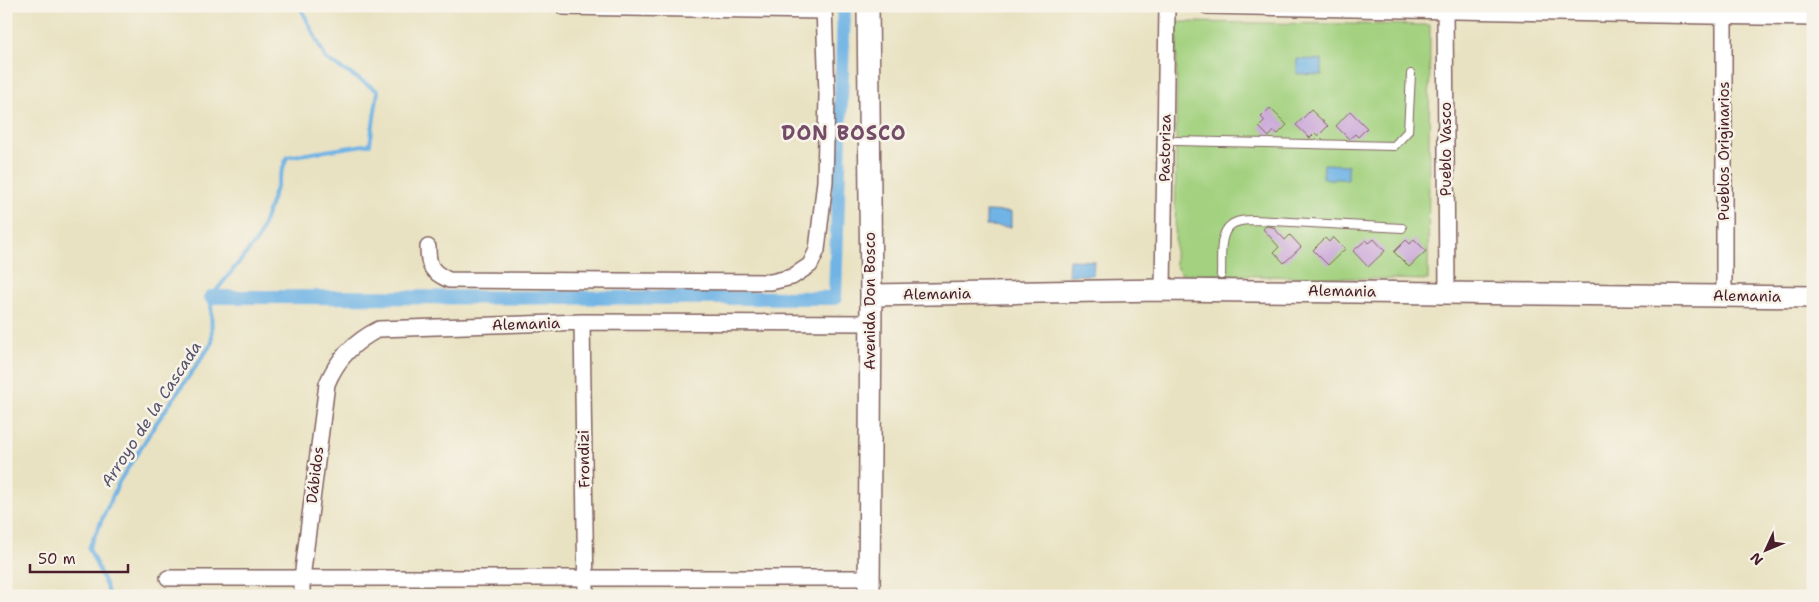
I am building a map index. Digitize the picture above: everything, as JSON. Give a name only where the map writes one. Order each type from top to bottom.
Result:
[{"type":"street","name":"Avenida Don Bosco","points":[[868,6],[871,295],[869,587]]},
{"type":"street","name":"Pastoriza","points":[[1163,290],[1166,6]]},
{"type":"street","points":[[1207,6],[1724,11],[1813,18]]},
{"type":"street","points":[[428,247],[428,262],[436,274],[449,280],[771,282],[792,277],[810,265],[817,250],[825,181],[827,95],[824,9],[564,7]]},
{"type":"street","name":"Pueblo Vasco","points":[[1446,8],[1446,293]]},
{"type":"street","name":"Pueblos Originarios","points":[[1724,11],[1724,296]]},
{"type":"street","name":"Alemania","points":[[871,295],[1163,290],[1813,297]]},
{"type":"street","name":"Alemania","points":[[342,358],[366,336],[379,330],[582,322],[871,323]]},
{"type":"street","name":"Frondizi","points":[[582,322],[586,596]]},
{"type":"street","name":"Dábidos","points":[[302,596],[302,578],[327,384],[332,372],[342,358]]},
{"type":"street","points":[[168,578],[586,578],[869,587]]},
{"type":"lane","points":[[1176,141],[1394,146],[1408,131],[1411,74]]},
{"type":"lane","points":[[1221,275],[1224,236],[1231,225],[1242,221],[1254,220],[1402,228]]},
{"type":"green space","points":[[1177,22],[1430,25],[1428,280],[1181,274],[1175,264]]},
{"type":"water","points":[[1297,59],[1322,60],[1322,75],[1297,74]]},
{"type":"water","points":[[1324,164],[1348,165],[1348,179],[1323,179]]},
{"type":"water","points":[[986,211],[1011,212],[1011,227],[986,226]]},
{"type":"water","points":[[1069,260],[1094,261],[1093,275],[1068,275]]},
{"type":"building","points":[[1270,108],[1287,125],[1278,134],[1274,131],[1269,137],[1259,127],[1265,121],[1261,117]]},
{"type":"building","points":[[1311,110],[1328,126],[1318,136],[1315,133],[1310,138],[1296,125]]},
{"type":"building","points":[[1350,111],[1367,128],[1358,137],[1355,134],[1349,139],[1336,126]]},
{"type":"building","points":[[1266,226],[1273,227],[1285,240],[1290,235],[1301,247],[1284,263],[1274,252],[1279,247],[1263,229]]},
{"type":"building","points":[[1333,237],[1345,249],[1328,265],[1313,250],[1325,238],[1329,242]]},
{"type":"building","points":[[1374,239],[1385,251],[1368,267],[1353,251],[1366,240],[1369,243]]},
{"type":"building","points":[[1414,239],[1426,251],[1409,267],[1394,252],[1406,240],[1410,244]]},
{"type":"waterway","name":"Arroyo de la Cascada","points":[[109,596],[89,548],[119,482],[157,422],[212,343],[211,297],[258,239],[287,157],[370,144],[378,91],[326,59],[300,6]]},
{"type":"waterway","points":[[211,297],[835,298],[844,6]]},
{"type":"district","name":"DON BOSCO","points":[[844,133]]}]
